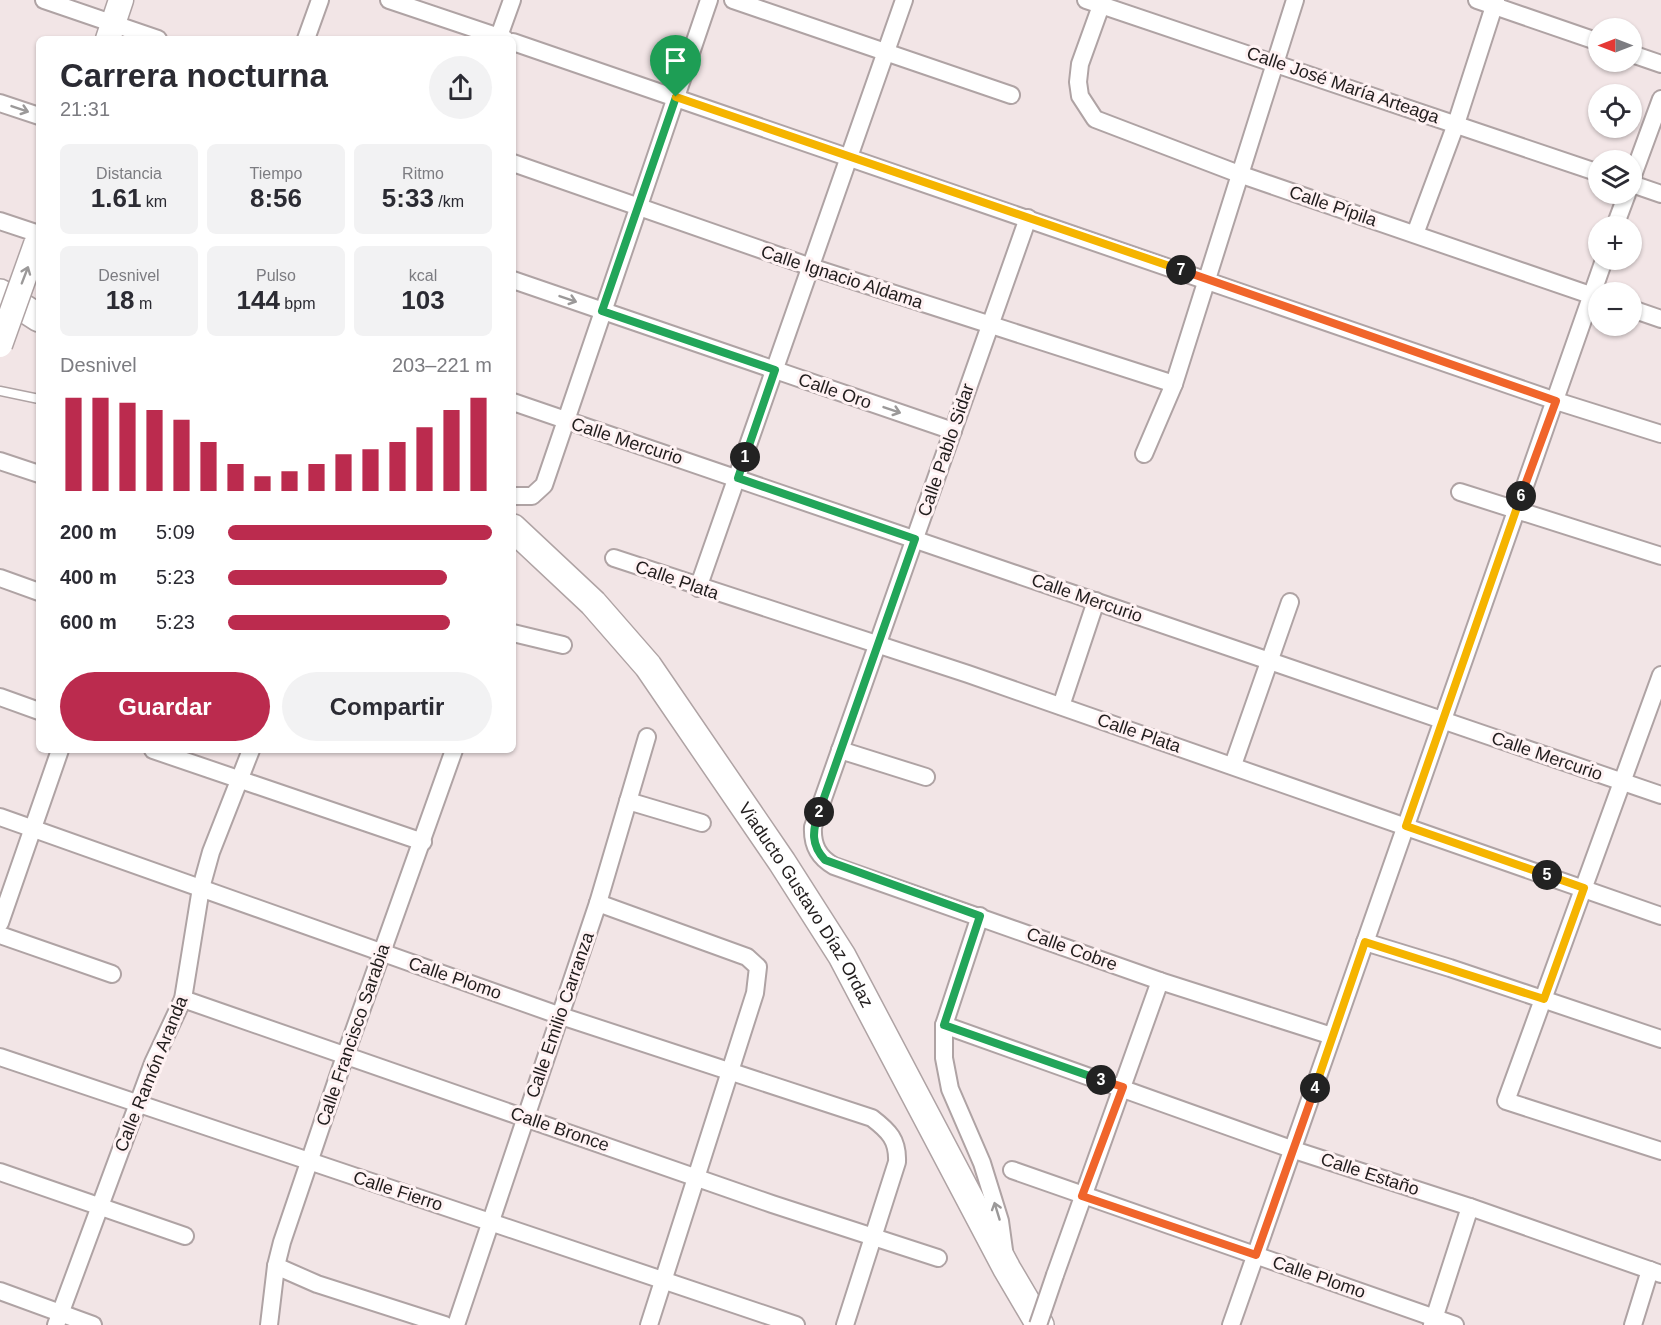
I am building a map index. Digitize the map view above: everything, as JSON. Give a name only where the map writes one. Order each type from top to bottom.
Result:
[{"type":"main road","points":[[0,293],[36,316]]},
{"type":"main road","name":"Viaducto Gustavo Díaz Ordaz","points":[[516,531],[593,603],[648,666],[782,862],[842,956],[1007,1269],[1039,1325]]},
{"type":"street","points":[[44,0],[110,31],[140,36]]},
{"type":"street","points":[[110,31],[121,0]]},
{"type":"street","points":[[307,36],[320,0]]},
{"type":"street","points":[[389,0],[495,36]]},
{"type":"street","points":[[505,36],[512,0]]},
{"type":"street","points":[[516,496],[532,496],[544,485],[709,0]]},
{"type":"street","points":[[733,0],[1011,95]]},
{"type":"street","points":[[698,588],[904,0]]},
{"type":"street","points":[[1144,454],[1174,384],[1295,0]]},
{"type":"street","points":[[1477,0],[1495,3],[1588,38]]},
{"type":"street","name":"Calle José María Arteaga","points":[[1097,2],[1588,169]]},
{"type":"street","name":"Calle Pípila","points":[[1097,2],[1080,63],[1080,96],[1095,119],[1239,174],[1588,294]]},
{"type":"street","points":[[1415,234],[1456,124],[1495,3]]},
{"type":"street","points":[[516,43],[1556,401],[1661,434]]},
{"type":"street","points":[[1642,57],[1661,64]]},
{"type":"street","points":[[1642,151],[1661,99]]},
{"type":"street","points":[[0,103],[36,115]]},
{"type":"street","name":"Calle Ignacio Aldama","points":[[516,165],[811,267],[1174,384]]},
{"type":"street","points":[[1642,187],[1661,194]]},
{"type":"street","name":"Calle Pablo Sidar","points":[[817,852],[813,827],[1028,218]]},
{"type":"street","points":[[0,221],[36,237]]},
{"type":"street","points":[[0,345],[36,244]]},
{"type":"street","name":"Calle Oro","points":[[516,281],[953,431]]},
{"type":"street","points":[[1642,312],[1661,319]]},
{"type":"street","points":[[1231,1325],[1516,510],[1588,315]]},
{"type":"street","name":"Calle Mercurio","points":[[516,403],[1661,795]]},
{"type":"street","points":[[0,461],[36,473]]},
{"type":"street","points":[[1460,492],[1661,556]]},
{"type":"street","name":"Calle Plata","points":[[614,558],[698,588],[878,644],[1061,706],[1661,916]]},
{"type":"street","points":[[0,578],[36,591]]},
{"type":"street","points":[[1061,706],[1096,602]]},
{"type":"street","points":[[1233,765],[1290,602]]},
{"type":"street","points":[[516,634],[563,645]]},
{"type":"street","points":[[1661,676],[1506,1101],[1661,1151]]},
{"type":"street","points":[[0,698],[36,710]]},
{"type":"street","name":"Calle Emilio Carranza","points":[[456,1325],[489,1221],[598,903],[647,737]]},
{"type":"street","points":[[840,750],[926,777]]},
{"type":"street","points":[[0,923],[59,753]]},
{"type":"street","points":[[162,753],[423,842]]},
{"type":"street","name":"Calle Ramón Aranda","points":[[58,1319],[98,1206],[166,1030],[183,999],[201,888],[211,852],[250,753]]},
{"type":"street","name":"Calle Francisco Sarabia","points":[[269,1325],[276,1266],[309,1162],[381,952],[423,842],[453,753]]},
{"type":"street","points":[[628,801],[702,823]]},
{"type":"street","name":"Calle Plomo","points":[[0,817],[561,1016],[872,1118],[889,1130],[898,1150],[897,1162],[874,1238]]},
{"type":"street","name":"Calle Cobre","points":[[817,852],[834,866],[1160,981],[1332,1036]]},
{"type":"street","points":[[598,903],[747,957],[758,967],[755,993],[649,1325]]},
{"type":"street","points":[[980,916],[944,1025],[944,1058],[950,1089],[982,1163],[1000,1221],[1007,1269]]},
{"type":"street","points":[[0,935],[112,975]]},
{"type":"street","points":[[1365,942],[1661,1039]]},
{"type":"street","points":[[1039,1325],[1082,1196],[1160,981]]},
{"type":"street","name":"Calle Bronce","points":[[183,999],[696,1177],[938,1258]]},
{"type":"street","name":"Calle Estaño","points":[[944,1025],[1294,1149],[1656,1272]]},
{"type":"street","name":"Calle Fierro","points":[[0,1057],[796,1325]]},
{"type":"street","name":"Calle Plomo","points":[[1012,1170],[1256,1255],[1433,1321],[1455,1325]]},
{"type":"street","points":[[0,1172],[185,1236]]},
{"type":"street","points":[[1433,1321],[1470,1207]]},
{"type":"street","points":[[845,1325],[874,1238]]},
{"type":"street","points":[[276,1266],[317,1284],[445,1325]]},
{"type":"street","points":[[1633,1325],[1656,1272]]},
{"type":"street","points":[[0,1291],[58,1319],[93,1325]]},
{"type":"lane","points":[[0,391],[36,398]]},
{"type":"route","points":[[676,97],[1556,401],[1406,826],[1584,888],[1544,999],[1365,942],[1256,1255],[1082,1196],[1123,1087],[944,1025],[980,916],[834,866],[817,852],[813,827],[915,539],[738,478],[775,370],[602,311],[676,97]]}]
